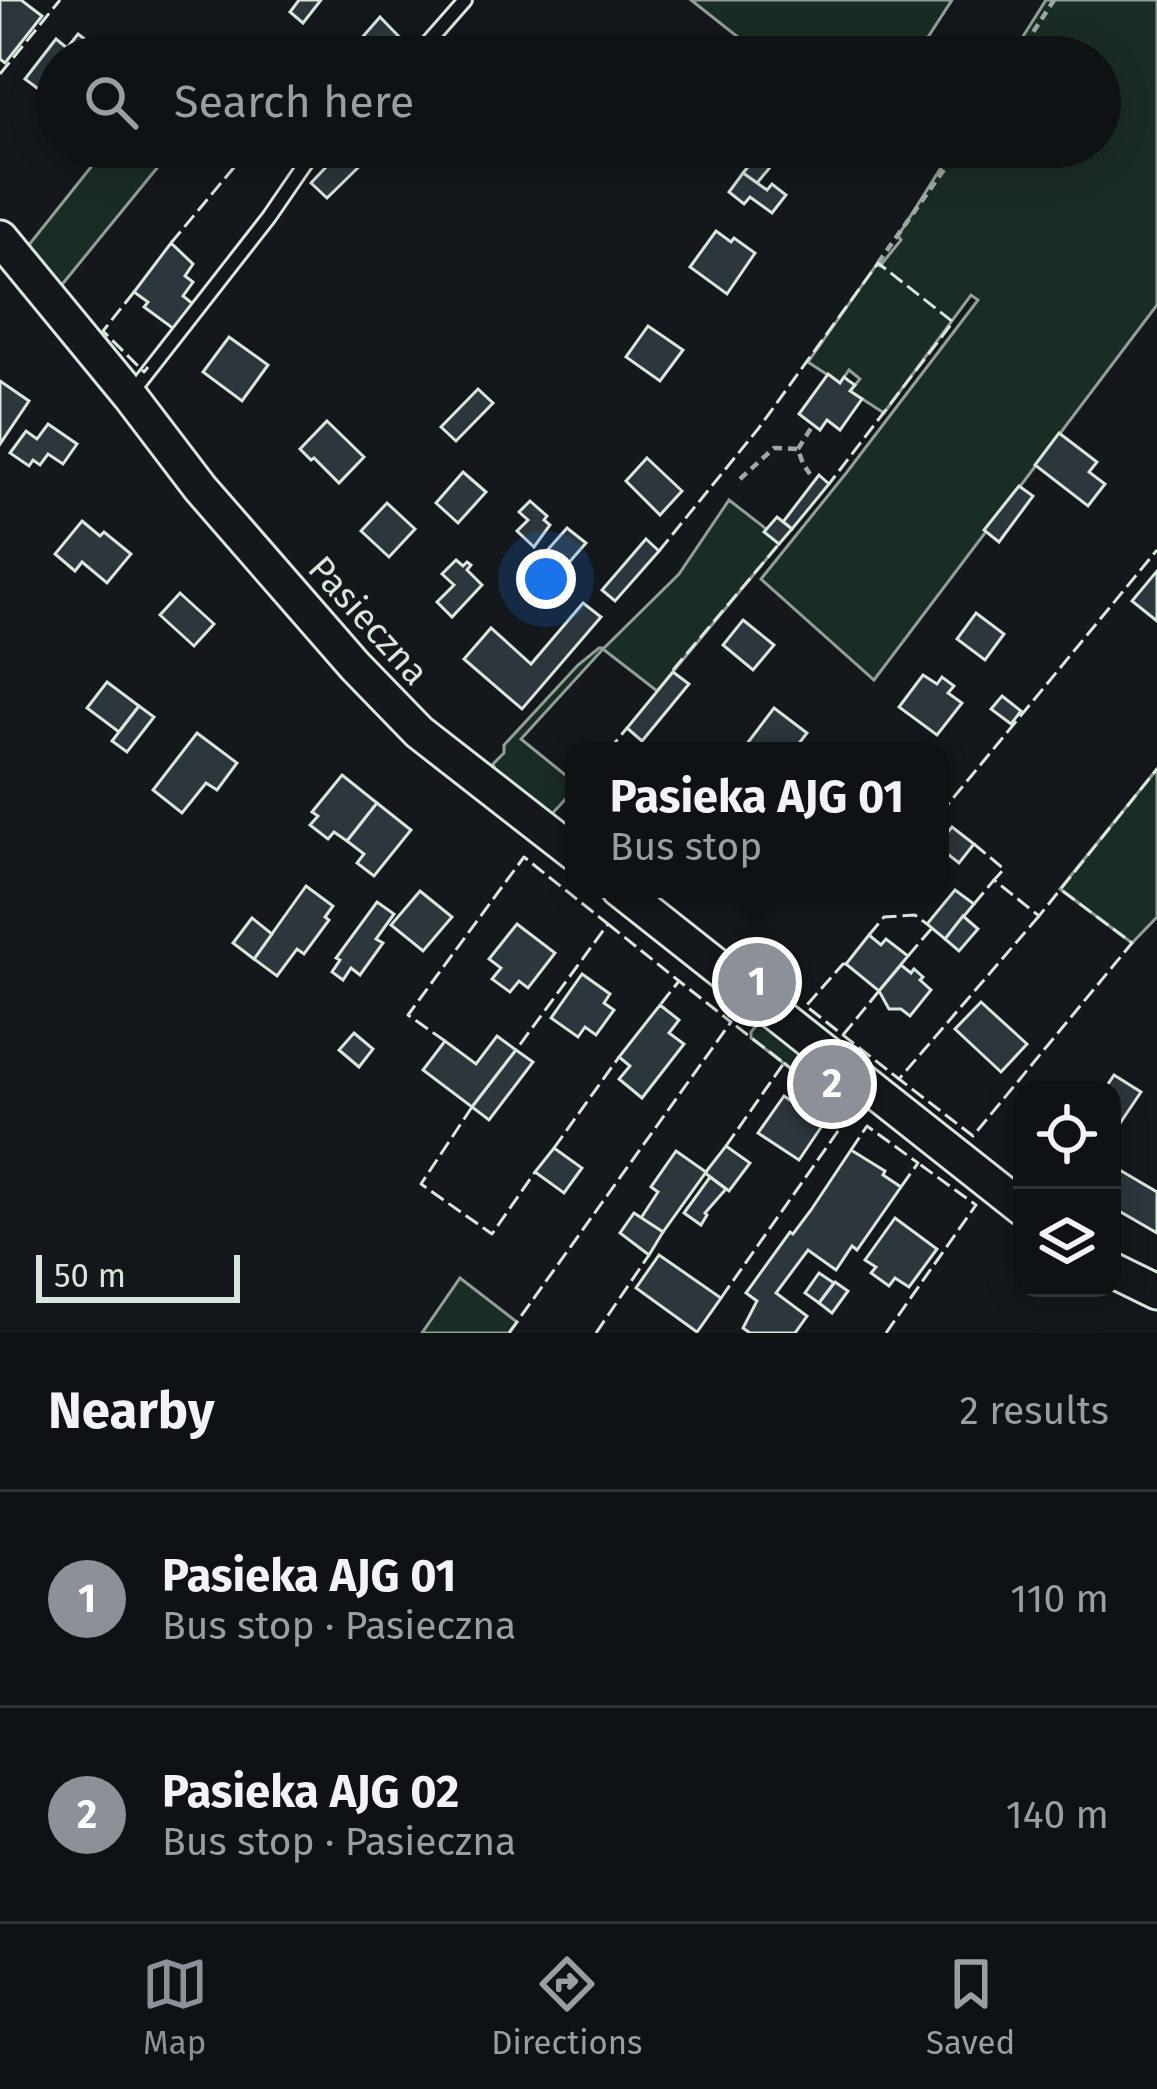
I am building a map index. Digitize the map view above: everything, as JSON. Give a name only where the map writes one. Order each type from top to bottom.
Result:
[{"type":"street","name":"Pasieczna","points":[[0,238],[200,488],[355,666],[419,732],[565,847]]},
{"type":"street","points":[[631,898],[1013,1201]]},
{"type":"street","points":[[1121,1274],[1157,1292]]},
{"type":"lane","points":[[433,36],[465,0]]},
{"type":"lane","points":[[133,401],[303,168]]},
{"type":"path","points":[[1031,36],[1054,0]]},
{"type":"path","points":[[878,263],[945,168]]},
{"type":"path","points":[[798,449],[813,425]]},
{"type":"path","points":[[740,479],[774,448],[798,449]]},
{"type":"path","points":[[798,449],[809,474]]},
{"type":"green space","points":[[691,0],[952,0],[929,36],[736,36]]},
{"type":"green space","points":[[1046,0],[1157,0],[1157,305],[874,680],[761,579],[978,300],[971,295],[884,413],[850,391],[860,379],[849,370],[840,383],[808,362],[877,264],[901,240],[898,236],[941,168],[1121,168],[1121,36],[1023,36]]},
{"type":"green space","points":[[90,168],[157,168],[60,287],[28,246]]},
{"type":"green space","points":[[729,500],[779,544],[657,691],[603,649],[521,739],[565,775],[565,800],[549,817],[496,773],[493,764],[504,753],[504,745],[578,665],[604,648],[679,574]]},
{"type":"green space","points":[[1157,769],[1157,917],[1132,943],[1060,889]]},
{"type":"green space","points":[[760,1021],[841,1087],[845,1093],[839,1106],[751,1038]]},
{"type":"green space","points":[[460,1278],[517,1322],[509,1333],[422,1333]]},
{"type":"building","points":[[0,0],[21,0],[42,16],[5,63],[0,59]]},
{"type":"building","points":[[299,0],[321,0],[303,23],[290,12]]},
{"type":"building","points":[[380,17],[398,36],[363,36]]},
{"type":"building","points":[[36,65],[36,87],[25,79]]},
{"type":"building","points":[[325,168],[358,168],[327,198],[311,183]]},
{"type":"building","points":[[747,168],[770,168],[757,183],[743,173]]},
{"type":"building","points":[[743,173],[767,190],[772,184],[786,195],[772,213],[750,197],[744,204],[729,192]]},
{"type":"building","points":[[716,231],[755,253],[727,294],[690,267]]},
{"type":"building","points":[[171,243],[193,264],[185,276],[193,282],[183,296],[193,304],[174,329],[144,307],[148,302],[134,292]]},
{"type":"building","points":[[648,326],[683,350],[660,381],[626,357]]},
{"type":"building","points":[[229,337],[268,365],[242,401],[203,372]]},
{"type":"building","points":[[828,374],[840,383],[844,377],[855,385],[850,391],[862,399],[840,430],[827,420],[820,430],[799,414]]},
{"type":"building","points":[[0,381],[29,401],[0,444]]},
{"type":"building","points":[[478,389],[493,403],[456,441],[441,427]]},
{"type":"building","points":[[327,421],[364,457],[339,483],[300,449]]},
{"type":"building","points":[[48,424],[77,444],[63,464],[48,454],[40,465],[33,460],[29,466],[10,453],[26,431],[37,439]]},
{"type":"building","points":[[1059,433],[1097,462],[1089,472],[1105,484],[1088,506],[1035,465]]},
{"type":"building","points":[[647,458],[682,491],[660,515],[626,481]]},
{"type":"building","points":[[463,472],[486,492],[458,523],[436,503]]},
{"type":"building","points":[[819,475],[829,484],[792,529],[783,522]]},
{"type":"building","points":[[1019,486],[1033,496],[999,542],[984,530]]},
{"type":"building","points":[[530,501],[550,525],[534,547],[517,531],[528,520],[519,512]]},
{"type":"building","points":[[387,503],[415,529],[389,557],[361,531]]},
{"type":"building","points":[[777,517],[792,529],[779,544],[764,532]]},
{"type":"building","points":[[82,521],[131,554],[107,583],[82,562],[75,571],[55,554]]},
{"type":"building","points":[[567,528],[586,543],[553,581],[534,565]]},
{"type":"building","points":[[646,539],[659,551],[615,601],[602,590]]},
{"type":"building","points":[[456,560],[471,565],[467,570],[482,585],[452,617],[437,602],[454,585],[442,574]]},
{"type":"building","points":[[1157,571],[1157,621],[1132,601]]},
{"type":"building","points":[[180,593],[214,624],[194,646],[160,615]]},
{"type":"building","points":[[583,603],[601,617],[522,709],[464,659],[491,628],[531,664]]},
{"type":"building","points":[[976,613],[1004,634],[985,660],[957,639]]},
{"type":"building","points":[[743,620],[774,645],[753,670],[723,645]]},
{"type":"building","points":[[673,672],[689,684],[642,741],[627,728]]},
{"type":"building","points":[[923,675],[937,684],[942,677],[954,686],[948,693],[962,703],[937,735],[899,707]]},
{"type":"building","points":[[107,682],[139,706],[119,732],[87,708]]},
{"type":"building","points":[[1002,696],[1021,711],[1011,724],[991,709]]},
{"type":"building","points":[[139,706],[154,717],[127,752],[112,741]]},
{"type":"building","points":[[774,708],[807,733],[800,742],[748,742]]},
{"type":"building","points":[[197,733],[237,763],[217,790],[206,783],[182,813],[153,790]]},
{"type":"building","points":[[342,775],[377,803],[347,841],[334,832],[328,839],[310,825],[318,816],[312,812]]},
{"type":"building","points":[[377,803],[411,830],[374,876],[357,863],[364,854],[347,841]]},
{"type":"building","points":[[952,827],[974,844],[959,863],[949,855]]},
{"type":"building","points":[[306,886],[333,906],[325,917],[329,920],[304,954],[297,949],[277,976],[254,959]]},
{"type":"building","points":[[955,890],[974,904],[945,939],[927,924]]},
{"type":"building","points":[[420,891],[452,917],[423,951],[391,925]]},
{"type":"building","points":[[377,902],[394,914],[376,939],[383,943],[360,975],[351,968],[343,980],[332,972],[340,960],[336,958]]},
{"type":"building","points":[[963,916],[978,929],[959,951],[945,939]]},
{"type":"building","points":[[252,918],[272,934],[254,959],[233,943]]},
{"type":"building","points":[[517,924],[555,953],[528,988],[519,981],[510,992],[492,979],[501,968],[489,959]]},
{"type":"building","points":[[869,935],[881,945],[886,939],[908,956],[879,991],[846,964]]},
{"type":"building","points":[[901,965],[911,973],[914,969],[931,990],[910,1016],[901,1009],[889,1009],[879,991]]},
{"type":"building","points":[[582,974],[610,994],[604,1003],[614,1010],[596,1035],[585,1027],[578,1037],[551,1018]]},
{"type":"building","points":[[981,1002],[1027,1044],[1001,1072],[955,1029]]},
{"type":"building","points":[[660,1005],[679,1020],[669,1033],[684,1044],[642,1098],[619,1079],[630,1066],[619,1057]]},
{"type":"building","points":[[354,1033],[373,1049],[359,1067],[339,1050]]},
{"type":"building","points":[[497,1036],[516,1050],[472,1107],[423,1070],[445,1041],[476,1064]]},
{"type":"building","points":[[516,1050],[533,1062],[489,1120],[472,1107]]},
{"type":"building","points":[[1114,1075],[1141,1092],[1121,1122],[1121,1081],[1110,1081]]},
{"type":"building","points":[[784,1096],[824,1123],[799,1160],[758,1133]]},
{"type":"building","points":[[726,1146],[750,1163],[729,1191],[705,1173]]},
{"type":"building","points":[[554,1148],[582,1168],[564,1193],[535,1172]]},
{"type":"building","points":[[851,1150],[901,1187],[857,1250],[852,1246],[836,1270],[808,1250],[776,1293],[807,1316],[795,1333],[750,1333],[743,1328],[757,1301],[746,1293]]},
{"type":"building","points":[[676,1151],[706,1172],[663,1232],[641,1218],[658,1192],[651,1187]]},
{"type":"building","points":[[1121,1171],[1157,1192],[1157,1233],[1121,1212]]},
{"type":"building","points":[[710,1177],[726,1189],[701,1225],[684,1213]]},
{"type":"building","points":[[634,1213],[663,1232],[649,1255],[620,1233]]},
{"type":"building","points":[[895,1218],[937,1249],[909,1287],[895,1278],[889,1286],[871,1273],[876,1267],[865,1260]]},
{"type":"building","points":[[659,1255],[721,1298],[697,1332],[636,1288]]},
{"type":"building","points":[[819,1273],[834,1283],[819,1303],[805,1293]]},
{"type":"building","points":[[835,1282],[848,1291],[832,1313],[819,1303]]},
{"type":"fence","points":[[0,74],[60,0]]},
{"type":"fence","points":[[171,243],[234,168]]},
{"type":"fence","points":[[659,551],[758,429],[878,263],[953,322],[829,484]]},
{"type":"fence","points":[[134,292],[103,331],[144,372],[148,367]]},
{"type":"fence","points":[[673,670],[779,544]]},
{"type":"fence","points":[[949,803],[1157,550]]},
{"type":"fence","points":[[615,742],[627,728]]},
{"type":"fence","points":[[974,844],[1004,869],[994,880],[1039,916],[1157,769]]},
{"type":"fence","points":[[445,1041],[408,1015],[524,857],[565,890]]},
{"type":"fence","points":[[974,904],[994,880]]},
{"type":"fence","points":[[1039,916],[899,1079],[973,1136],[1132,943],[1060,889]]},
{"type":"fence","points":[[516,1050],[608,924],[575,898]]},
{"type":"fence","points":[[869,935],[884,917],[915,915],[927,924]]},
{"type":"fence","points":[[608,924],[679,981],[660,1005]]},
{"type":"fence","points":[[908,956],[932,928]]},
{"type":"fence","points":[[846,964],[806,1006],[899,1079]]},
{"type":"fence","points":[[509,1333],[731,1022],[679,981]]},
{"type":"fence","points":[[843,1035],[879,991]]},
{"type":"fence","points":[[726,1146],[784,1063],[731,1022]]},
{"type":"fence","points":[[554,1148],[619,1057]]},
{"type":"fence","points":[[721,1298],[850,1114],[784,1063]]},
{"type":"fence","points":[[472,1107],[421,1184],[492,1234],[535,1172]]},
{"type":"fence","points":[[851,1150],[867,1126],[918,1163],[901,1187]]},
{"type":"fence","points":[[886,1333],[976,1205],[918,1163]]},
{"type":"fence","points":[[596,1333],[649,1255]]},
{"type":"place","name":"Pasieka AJG 01","points":[[757,982]]},
{"type":"place","name":"Pasieka AJG 02","points":[[832,1084]]}]
